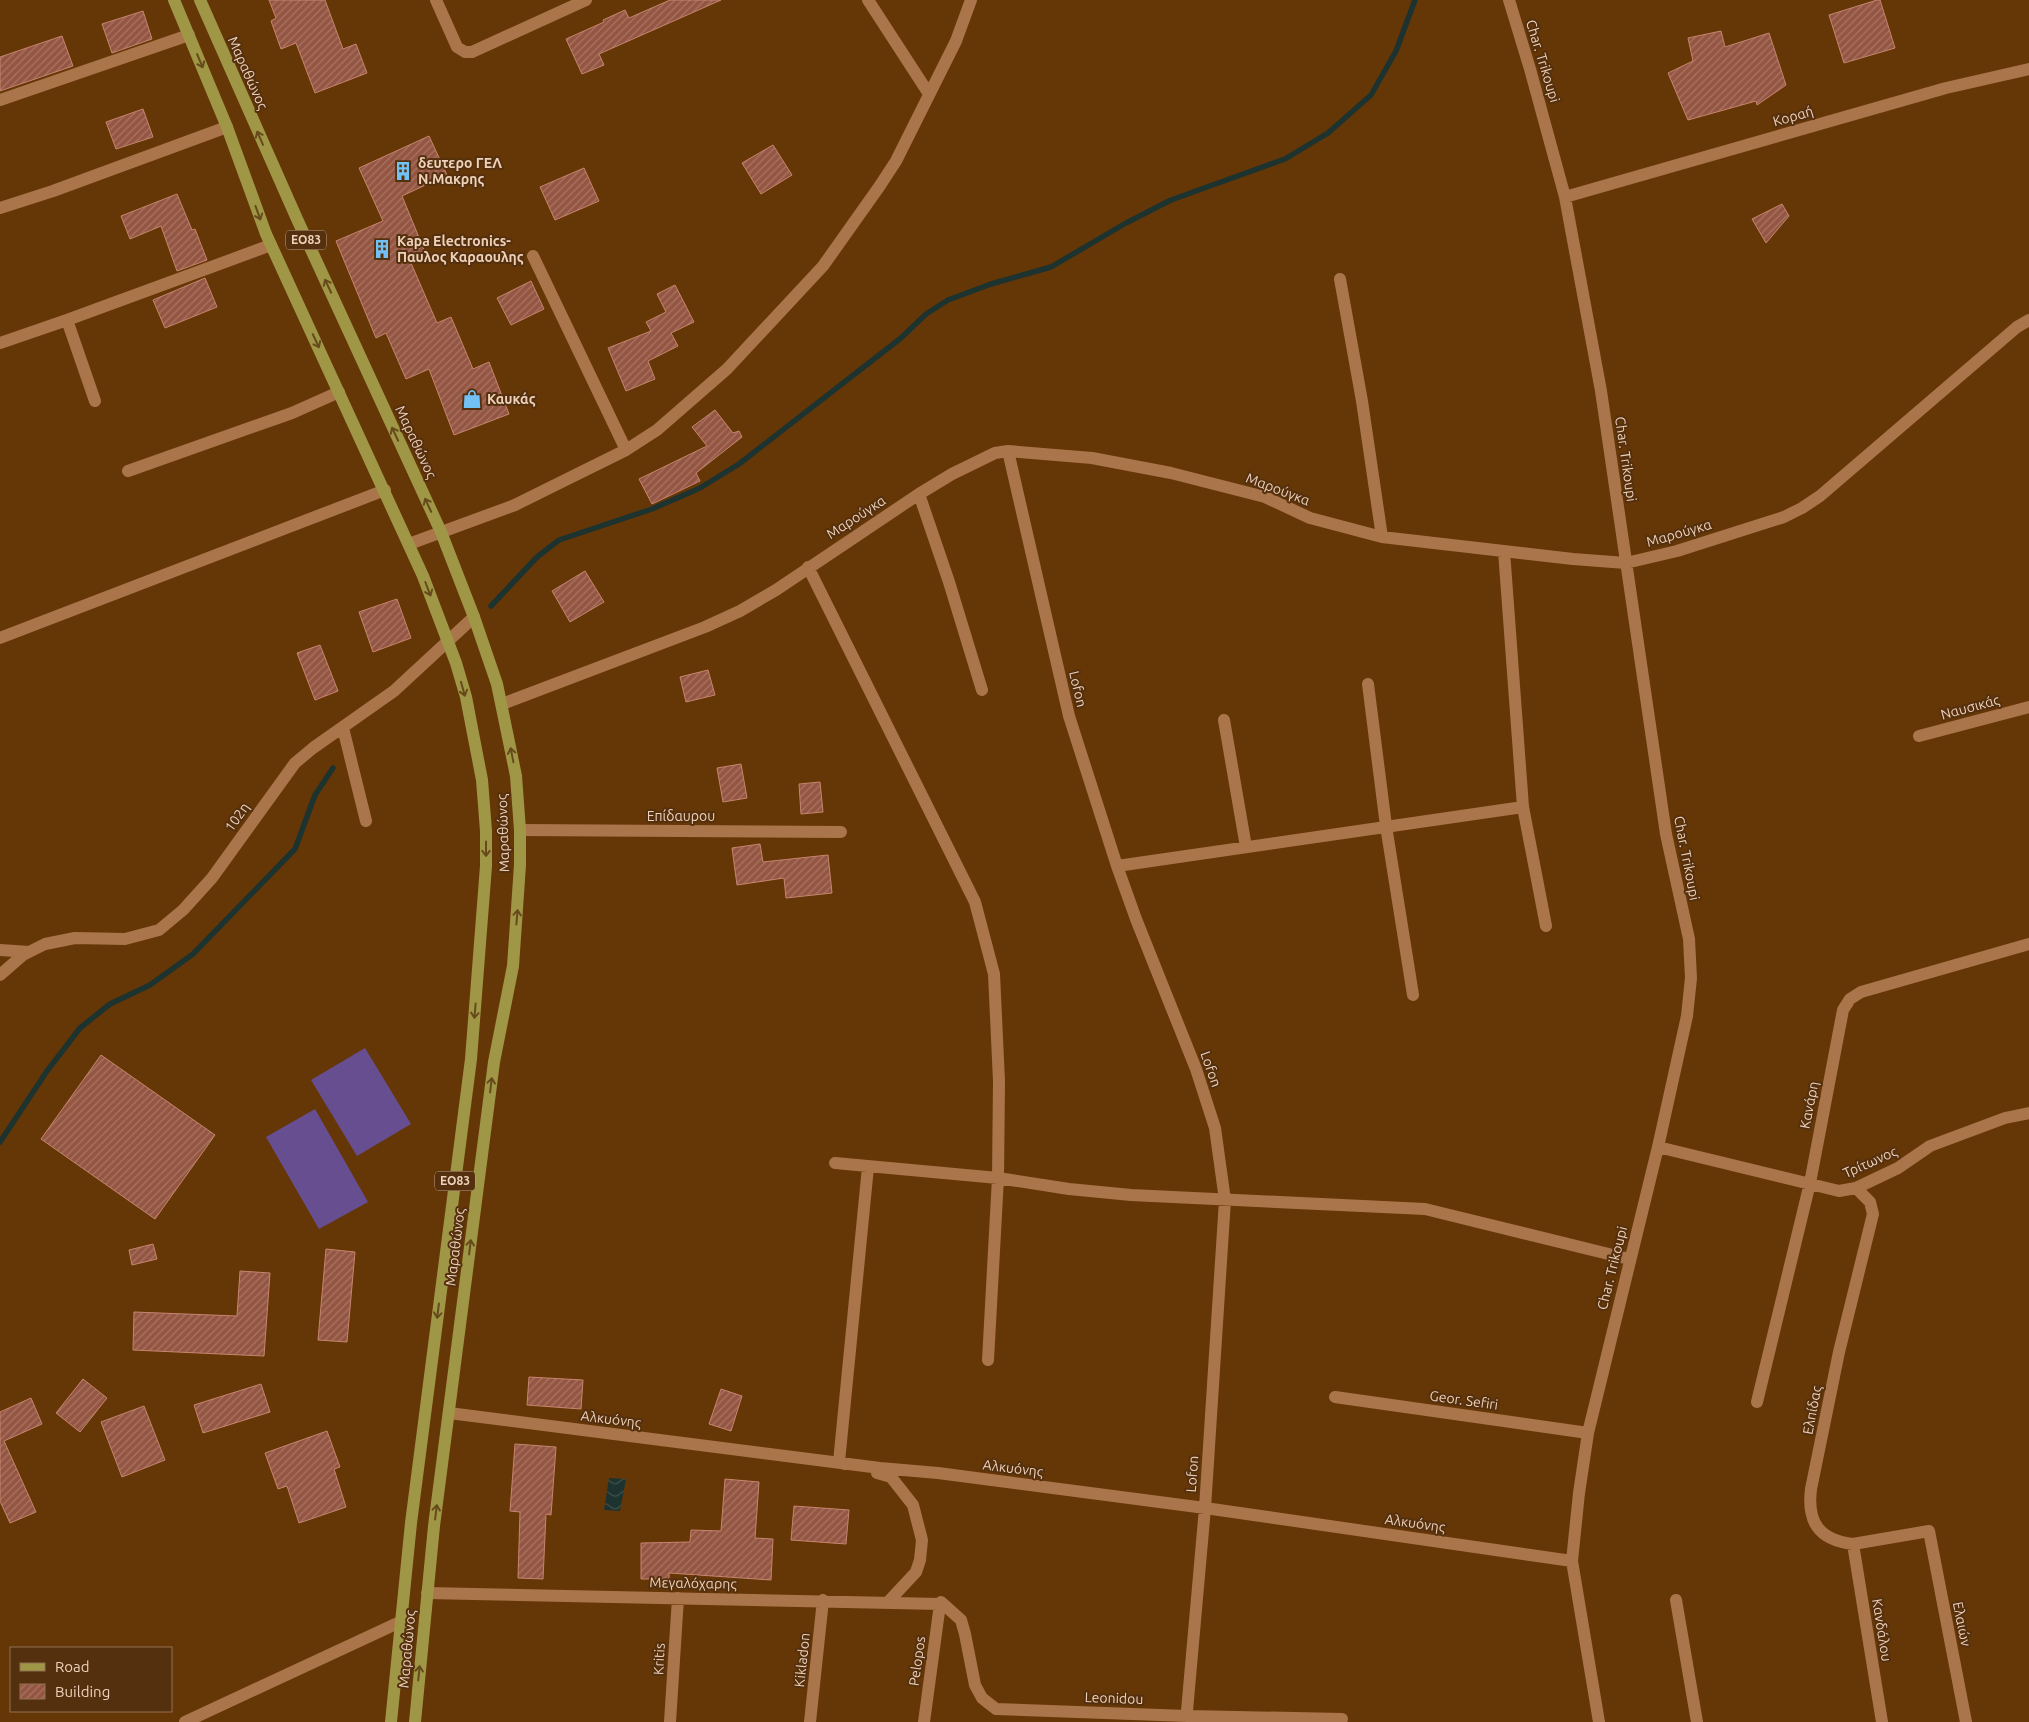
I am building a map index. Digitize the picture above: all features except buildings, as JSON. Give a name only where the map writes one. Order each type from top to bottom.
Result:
[{"type":"main road","name":"Μαραθώνος","points":[[174,0],[227,127],[271,245],[385,490],[448,642],[466,697],[482,780],[486,831],[484,913],[471,1059],[410,1523],[392,1722]]},
{"type":"main road","name":"Μαραθώνος","points":[[200,0],[293,210],[441,532],[474,617],[502,704],[516,776],[520,830],[518,915],[513,966],[494,1062],[427,1593],[415,1722]]},
{"type":"street","points":[[436,0],[457,47],[465,52],[472,52],[586,0]]},
{"type":"street","points":[[868,0],[930,94]]},
{"type":"street","points":[[409,544],[515,505],[626,450],[658,430],[727,368],[823,266],[896,161],[956,41],[971,0]]},
{"type":"street","name":"Char. Trikoupi","points":[[1509,0],[1566,197],[1601,391],[1666,834],[1689,939],[1691,978],[1687,1016],[1658,1147],[1629,1258],[1588,1433],[1579,1493],[1572,1561],[1599,1722]]},
{"type":"street","points":[[0,100],[189,35]]},
{"type":"street","name":"Κοραή","points":[[1566,197],[1946,88],[2029,69]]},
{"type":"street","points":[[0,208],[53,191],[227,127]]},
{"type":"street","points":[[0,343],[271,245]]},
{"type":"street","points":[[533,256],[626,450]]},
{"type":"street","points":[[1340,279],[1362,401],[1382,537]]},
{"type":"street","points":[[67,320],[94,401]]},
{"type":"street","name":"Μαρούγκα","points":[[502,704],[705,627],[740,611],[776,590],[919,494],[960,470],[995,453],[1008,451],[1092,458],[1171,473],[1265,497],[1310,518],[1382,537],[1626,563],[1677,552],[1784,517],[1802,508],[1820,496],[2017,327],[2029,320]]},
{"type":"street","points":[[128,471],[292,413],[340,392]]},
{"type":"street","name":"Lofon","points":[[1008,451],[1069,716],[1117,866],[1199,1077],[1215,1128],[1225,1200],[1205,1508],[1186,1719]]},
{"type":"street","points":[[0,638],[385,490]]},
{"type":"street","points":[[919,494],[950,582],[982,690]]},
{"type":"street","points":[[1504,551],[1523,806],[1546,926]]},
{"type":"street","points":[[808,567],[975,902],[994,974],[998,1081],[998,1178],[988,1360]]},
{"type":"street","name":"102η","points":[[0,975],[23,955],[44,944],[75,938],[125,939],[159,930],[183,910],[212,878],[295,763],[394,691],[474,617]]},
{"type":"street","points":[[1368,684],[1386,826],[1413,995]]},
{"type":"street","name":"Ναυσικάς","points":[[1919,736],[2029,707]]},
{"type":"street","points":[[1224,720],[1246,847]]},
{"type":"street","points":[[343,728],[366,822]]},
{"type":"street","points":[[1117,866],[1523,806]]},
{"type":"street","name":"Επίδαυρου","points":[[520,830],[841,832]]},
{"type":"street","name":"Κανάρη","points":[[1757,1402],[1810,1183],[1843,1010],[1850,999],[1861,992],[2029,944]]},
{"type":"street","points":[[0,950],[29,952]]},
{"type":"street","name":"Τρίτωνος","points":[[1658,1147],[1839,1191],[1856,1188],[1898,1168],[1930,1146],[2005,1118],[2029,1112]]},
{"type":"street","points":[[835,1163],[998,1178],[1069,1189],[1131,1195],[1425,1210],[1629,1258]]},
{"type":"street","points":[[868,1167],[839,1462],[891,1477],[913,1505],[922,1540],[920,1560],[916,1572],[888,1602]]},
{"type":"street","name":"Ελπίδας","points":[[1856,1188],[1870,1202],[1873,1214],[1839,1352],[1809,1504],[1812,1521],[1830,1538],[1843,1543],[1853,1544],[1930,1531]]},
{"type":"street","name":"Geor. Sefiri","points":[[1335,1397],[1588,1433]]},
{"type":"street","name":"Αλκυόνης","points":[[449,1413],[1205,1508],[1572,1561]]},
{"type":"street","name":"Ελαιών","points":[[1930,1531],[1966,1722]]},
{"type":"street","name":"Κανδάλου","points":[[1853,1544],[1882,1722]]},
{"type":"street","name":"Μεγαλόχαρης","points":[[427,1593],[940,1604],[941,1602],[954,1611]]},
{"type":"street","name":"Kritis","points":[[670,1722],[678,1598]]},
{"type":"street","name":"Kikladon","points":[[810,1722],[823,1600]]},
{"type":"street","points":[[1676,1600],[1698,1722]]},
{"type":"street","name":"Pelopos","points":[[924,1722],[940,1604]]},
{"type":"street","name":"Leonidou","points":[[954,1611],[961,1620],[966,1634],[975,1685],[982,1698],[996,1709],[1186,1719],[1342,1719]]},
{"type":"street","points":[[185,1722],[400,1622]]},
{"type":"shaded area","points":[[365,1048],[411,1124],[357,1156],[311,1080]]},
{"type":"shaded area","points":[[315,1109],[368,1202],[319,1229],[266,1137]]},
{"type":"water","points":[[609,1478],[626,1479],[620,1511],[604,1510]]},
{"type":"waterway","points":[[491,606],[537,557],[559,540],[652,509],[700,488],[739,464],[901,338],[926,314],[948,300],[991,284],[1051,267],[1126,223],[1171,200],[1285,159],[1328,133],[1371,95],[1396,51],[1415,0]]},
{"type":"waterway","points":[[0,1142],[47,1071],[80,1028],[110,1004],[150,985],[193,954],[295,849],[315,795],[333,768]]},
{"type":"place","name":"δευτερο ΓΕΛ Ν.Μακρης","points":[[403,171]]},
{"type":"place","name":"Kapa Electronics- Παυλος Καραουλης","points":[[382,249]]},
{"type":"place","name":"Καυκάς","points":[[472,399]]}]
